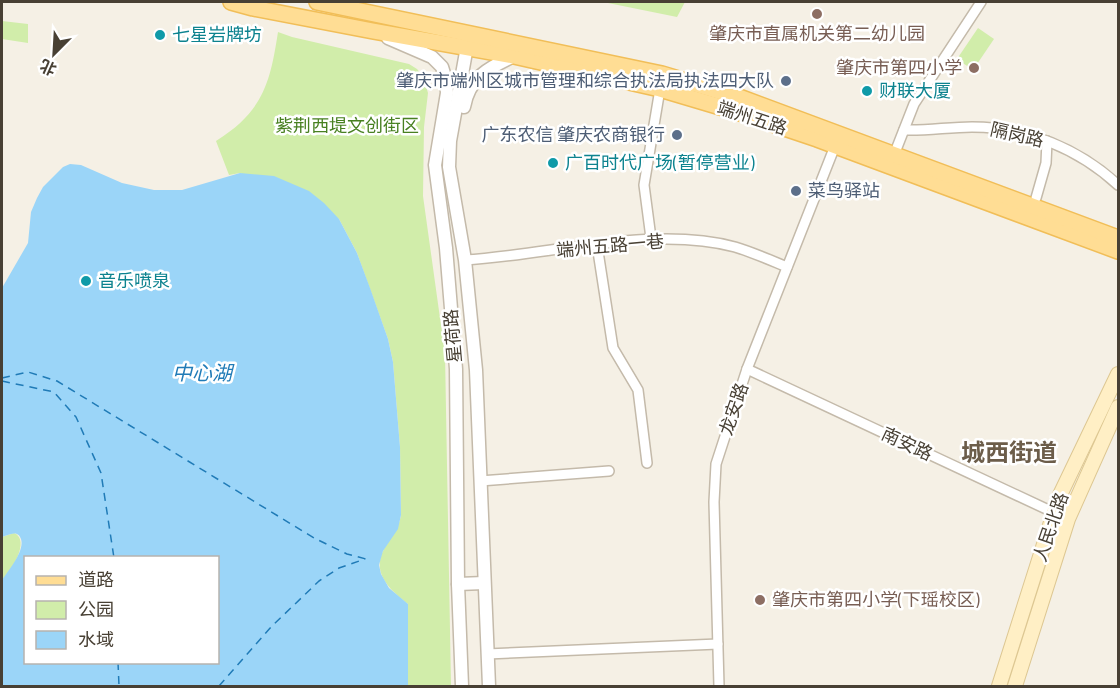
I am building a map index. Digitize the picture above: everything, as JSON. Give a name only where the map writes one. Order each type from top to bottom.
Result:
[{"type":"main road","name":"端州五路","points":[[231,2],[373,31],[468,41],[662,74],[742,92],[1119,251]]},
{"type":"main road","name":"端州五路","points":[[317,2],[468,41],[514,56],[660,89],[734,111],[840,135],[1119,238]]},
{"type":"main road","name":"人民北路","points":[[999,687],[1059,498],[1119,374]]},
{"type":"main road","name":"人民北路","points":[[1014,687],[1068,519],[1119,407]]},
{"type":"street","points":[[894,155],[914,104],[981,2]]},
{"type":"street","name":"星荷路","points":[[373,31],[432,57],[442,67],[446,80],[447,93],[435,165],[446,248],[456,369],[458,584],[462,687]]},
{"type":"street","name":"星荷路","points":[[468,41],[450,141],[449,167],[465,260],[476,370],[489,687]]},
{"type":"street","points":[[449,167],[468,89],[481,75],[514,56]]},
{"type":"street","points":[[651,238],[644,185],[660,89]]},
{"type":"street","name":"隔岗路","points":[[904,130],[929,131],[972,127],[1006,129],[1074,152],[1119,185]]},
{"type":"street","name":"龙安路","points":[[719,687],[715,473],[731,414],[747,369],[840,135]]},
{"type":"street","points":[[1036,198],[1046,163],[1047,141]]},
{"type":"street","name":"端州五路一巷","points":[[465,260],[651,238],[698,241],[735,247],[787,267]]},
{"type":"street","points":[[597,245],[613,348],[638,390],[646,463]]},
{"type":"street","name":"南安路","points":[[747,369],[1068,519]]},
{"type":"street","points":[[480,481],[609,471]]},
{"type":"street","points":[[458,584],[484,583]]},
{"type":"street","points":[[487,654],[718,644]]},
{"type":"green space","points":[[603,2],[685,2],[677,17]]},
{"type":"green space","points":[[2,21],[28,24],[28,43],[2,39]]},
{"type":"green space","points":[[978,28],[994,39],[973,70],[957,59]]},
{"type":"green space","name":"紫荆西堤文创街区","points":[[278,32],[409,64],[423,76],[428,93],[424,127],[423,196],[445,354],[451,686],[408,686],[408,604],[389,587],[381,573],[381,558],[401,515],[400,447],[393,362],[388,339],[357,253],[339,219],[240,173],[229,175],[216,141],[244,119],[262,95],[272,67]]},
{"type":"green space","points":[[14,533],[21,542],[20,549],[14,564],[2,581],[2,537]]},
{"type":"water","name":"中心湖","points":[[70,164],[81,165],[122,183],[154,190],[182,190],[240,173],[274,176],[309,191],[339,219],[357,253],[388,339],[393,362],[400,447],[401,515],[398,529],[383,551],[379,565],[389,588],[408,604],[408,686],[2,686],[2,580],[15,561],[22,544],[18,534],[2,537],[2,288],[28,243],[31,212],[43,187],[63,167]]},
{"type":"ferry route","points":[[2,378],[28,372],[57,381],[314,538],[347,554],[366,559]]},
{"type":"ferry route","points":[[2,381],[54,392],[76,417],[101,473],[114,556]]},
{"type":"ferry route","points":[[219,686],[271,627],[319,581],[339,568],[365,559]]},
{"type":"ferry route","points":[[118,664],[119,686]]},
{"type":"place","name":"肇庆市直属机关第二幼儿园","points":[[817,14]]},
{"type":"place","name":"七星岩牌坊","points":[[160,35]]},
{"type":"place","name":"肇庆市第四小学","points":[[974,68]]},
{"type":"place","name":"肇庆市端州区城市管理和综合执法局执法四大队","points":[[786,81]]},
{"type":"place","name":"财联大厦","points":[[867,91]]},
{"type":"place","name":"广东农信 肇庆农商银行","points":[[677,135]]},
{"type":"place","name":"广百时代广场(暂停营业)","points":[[553,163]]},
{"type":"place","name":"菜鸟驿站","points":[[796,191]]},
{"type":"place","name":"音乐喷泉","points":[[86,281]]},
{"type":"place","name":"肇庆市第四小学(下瑶校区)","points":[[760,600]]},
{"type":"district","name":"城西街道","points":[[1009,453]]}]
